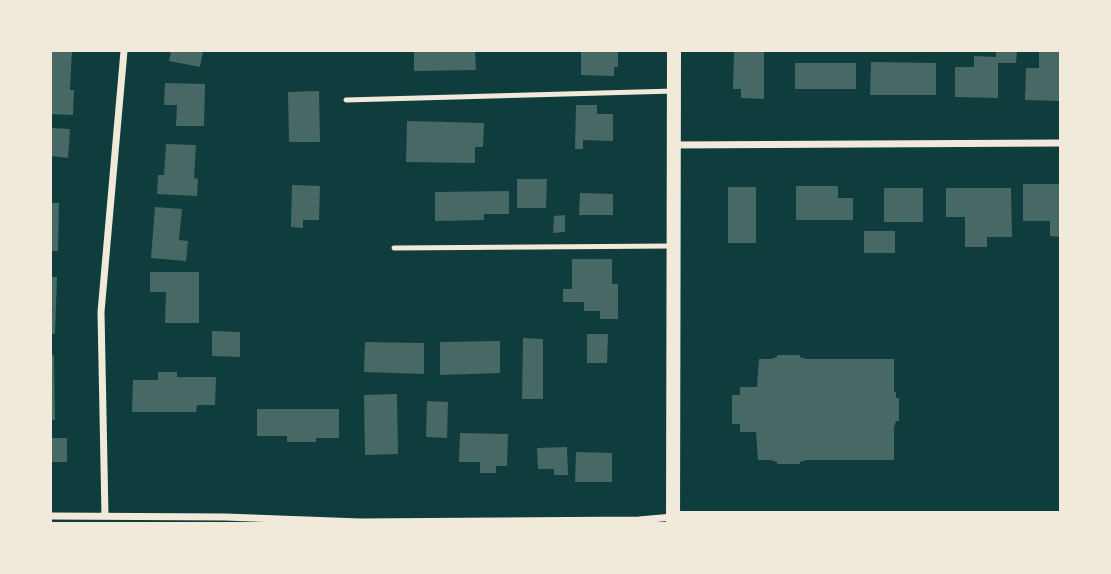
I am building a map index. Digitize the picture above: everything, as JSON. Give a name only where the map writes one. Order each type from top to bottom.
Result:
[{"type":"main road","points":[[673,520],[674,51]]},
{"type":"street","points":[[105,516],[101,312],[124,51]]},
{"type":"street","points":[[673,145],[1060,143]]},
{"type":"street","points":[[51,516],[225,517],[298,522],[1060,517]]},
{"type":"lane","points":[[346,100],[674,91]]},
{"type":"lane","points":[[394,248],[674,246]]},
{"type":"building","points":[[51,51],[72,51],[70,90],[74,90],[73,115],[51,114]]},
{"type":"building","points":[[171,51],[203,51],[200,67],[169,61]]},
{"type":"building","points":[[414,51],[475,51],[476,70],[414,71]]},
{"type":"building","points":[[581,51],[618,51],[618,67],[614,67],[614,76],[581,75]]},
{"type":"building","points":[[734,51],[764,51],[764,99],[741,98],[741,89],[733,89]]},
{"type":"building","points":[[996,51],[1017,51],[1016,63],[998,63],[998,98],[955,97],[955,67],[974,67],[974,56],[996,57]]},
{"type":"building","points":[[1039,51],[1060,51],[1060,101],[1025,100],[1026,68],[1039,68]]},
{"type":"building","points":[[871,62],[936,63],[936,95],[870,95]]},
{"type":"building","points":[[795,63],[856,63],[856,89],[795,89]]},
{"type":"building","points":[[165,83],[205,84],[204,126],[176,126],[177,105],[164,105]]},
{"type":"building","points":[[319,91],[320,142],[289,142],[288,92]]},
{"type":"building","points":[[576,105],[597,105],[597,114],[613,114],[613,141],[583,140],[583,149],[575,149]]},
{"type":"building","points":[[407,121],[484,123],[483,147],[475,147],[475,163],[406,162]]},
{"type":"building","points":[[51,128],[70,129],[68,158],[51,156]]},
{"type":"building","points":[[166,144],[196,145],[194,178],[198,179],[197,196],[157,194],[158,175],[164,175]]},
{"type":"building","points":[[517,179],[547,179],[546,208],[517,208]]},
{"type":"building","points":[[1023,184],[1060,184],[1060,237],[1050,236],[1050,221],[1023,221]]},
{"type":"building","points":[[292,185],[320,186],[319,220],[303,220],[303,228],[291,227]]},
{"type":"building","points":[[796,186],[838,186],[838,198],[853,198],[853,220],[796,220]]},
{"type":"building","points":[[728,187],[756,187],[756,243],[728,243]]},
{"type":"building","points":[[884,188],[923,188],[923,222],[884,222]]},
{"type":"building","points":[[946,188],[1011,188],[1012,237],[987,237],[987,247],[965,247],[965,217],[946,217]]},
{"type":"building","points":[[509,191],[509,214],[484,214],[484,220],[435,221],[435,192]]},
{"type":"building","points":[[580,193],[613,194],[613,215],[579,215]]},
{"type":"building","points":[[51,203],[59,203],[58,251],[51,251]]},
{"type":"building","points":[[155,207],[182,209],[179,240],[188,241],[186,261],[151,258]]},
{"type":"building","points":[[565,215],[565,232],[553,233],[554,216]]},
{"type":"building","points":[[864,231],[895,231],[895,253],[864,253]]},
{"type":"building","points":[[572,259],[612,259],[612,284],[618,284],[618,319],[600,319],[600,311],[584,311],[584,302],[563,302],[563,289],[572,289]]},
{"type":"building","points":[[150,272],[199,272],[199,323],[165,323],[166,292],[150,292]]},
{"type":"building","points":[[51,277],[57,277],[55,334],[51,334]]},
{"type":"building","points":[[212,331],[240,332],[240,357],[212,356]]},
{"type":"building","points":[[587,334],[608,334],[607,363],[587,363]]},
{"type":"building","points":[[523,338],[543,339],[543,399],[522,399]]},
{"type":"building","points":[[500,341],[500,373],[440,375],[440,342]]},
{"type":"building","points":[[365,342],[424,343],[424,374],[364,372]]},
{"type":"building","points":[[54,355],[55,420],[51,420],[51,356]]},
{"type":"building","points":[[777,355],[800,355],[806,359],[894,359],[894,392],[896,398],[899,398],[899,421],[896,421],[894,427],[894,460],[806,460],[800,464],[777,464],[771,460],[758,460],[756,432],[740,432],[740,424],[732,424],[732,395],[740,395],[740,387],[757,387],[759,359],[771,359]]},
{"type":"building","points":[[158,372],[177,372],[177,377],[216,377],[215,405],[197,405],[196,412],[132,412],[133,380],[158,380]]},
{"type":"building","points":[[397,394],[398,454],[365,455],[364,395]]},
{"type":"building","points":[[427,401],[448,402],[447,438],[426,437]]},
{"type":"building","points":[[257,409],[339,409],[339,438],[316,438],[316,442],[287,442],[287,436],[257,436]]},
{"type":"building","points":[[460,433],[508,434],[507,466],[496,466],[496,473],[480,473],[480,462],[459,462]]},
{"type":"building","points":[[51,438],[67,438],[67,462],[51,462]]},
{"type":"building","points":[[567,447],[568,475],[554,475],[554,469],[538,469],[537,448]]},
{"type":"building","points":[[576,452],[612,453],[612,482],[575,482]]}]
